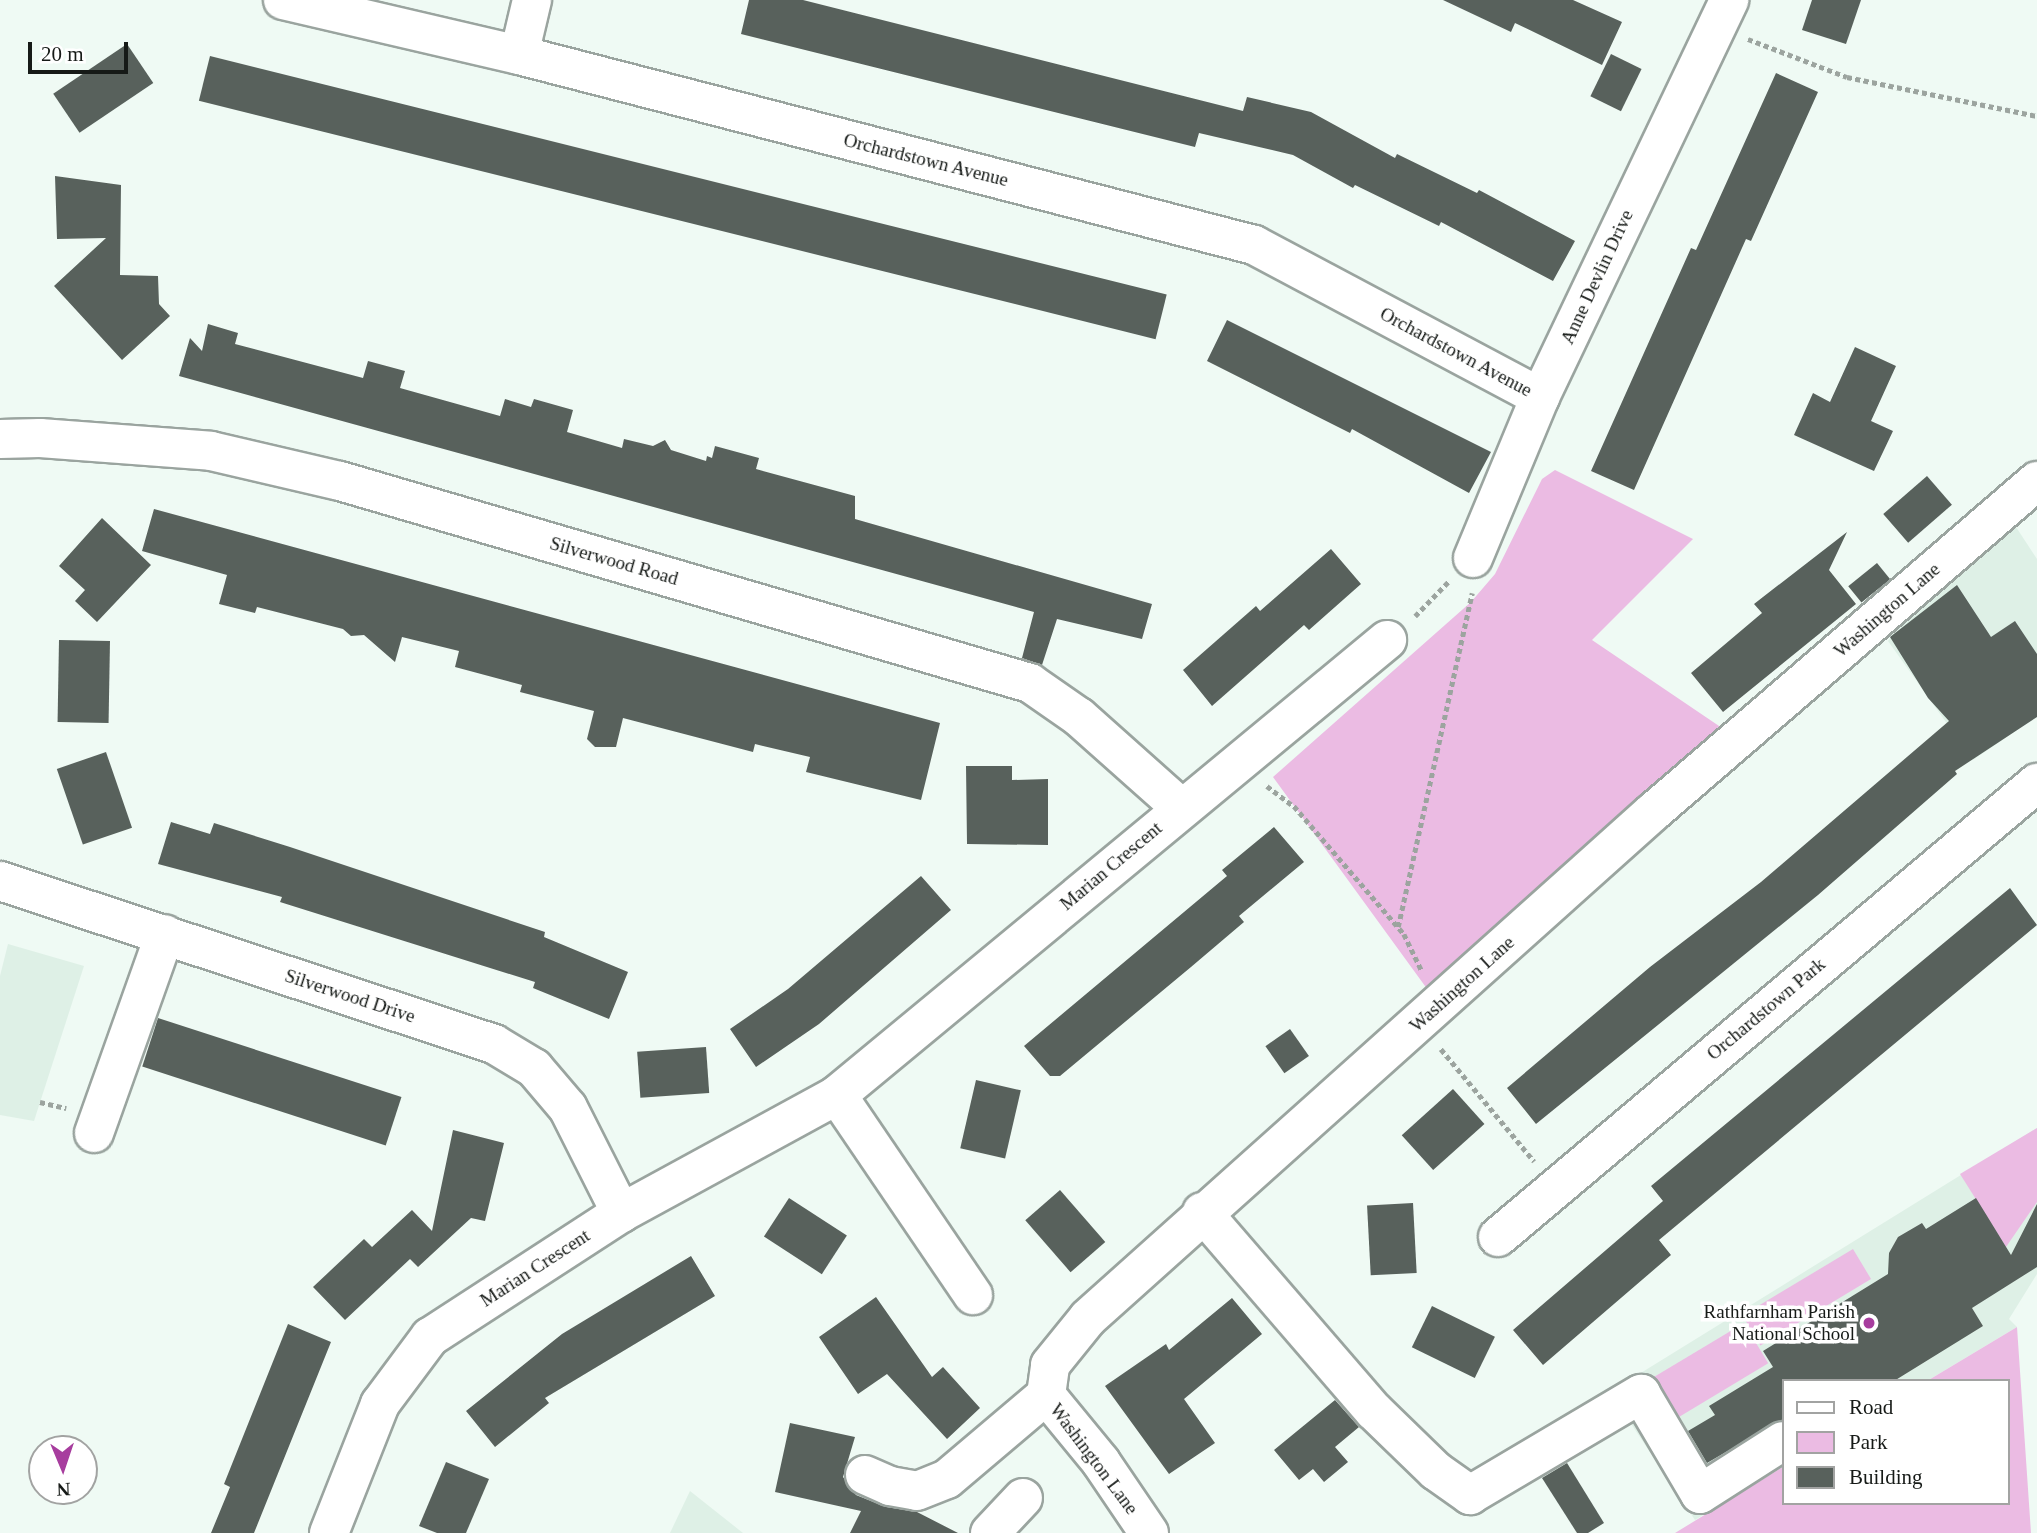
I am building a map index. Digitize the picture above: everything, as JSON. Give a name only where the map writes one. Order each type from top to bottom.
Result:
[{"type":"street","points":[[519,55],[532,0]]},
{"type":"street","name":"Anne Devlin Drive","points":[[1467,575],[1540,397],[1730,0]]},
{"type":"street","name":"Orchardstown Avenue","points":[[300,2],[519,55],[1254,245],[1540,397]]},
{"type":"street","name":"Silverwood Road","points":[[0,439],[40,438],[211,451],[314,475],[1030,683],[1079,718],[1181,808]]},
{"type":"street","name":"Washington Lane","points":[[1149,1533],[1101,1462],[1046,1395],[1050,1365],[1088,1318],[1202,1212],[2037,481]]},
{"type":"street","name":"Marian Crescent","points":[[329,1533],[380,1404],[430,1337],[621,1213],[837,1095],[1401,628]]},
{"type":"street","name":"Orchardstown Park","points":[[1498,1237],[2037,783]]},
{"type":"street","name":"Silverwood Drive","points":[[0,881],[494,1044],[524,1062],[568,1108],[621,1213]]},
{"type":"street","points":[[94,1133],[165,934]]},
{"type":"street","points":[[837,1095],[973,1295]]},
{"type":"street","points":[[1202,1212],[1374,1411],[1436,1471],[1469,1495],[1641,1394],[1700,1494],[1782,1442]]},
{"type":"street","points":[[865,1475],[890,1486],[917,1491],[947,1479],[1046,1395]]},
{"type":"street","points":[[990,1533],[1023,1498]]},
{"type":"path","points":[[1741,37],[1847,77],[2037,116]]},
{"type":"path","points":[[1401,628],[1467,575]]},
{"type":"path","points":[[1398,927],[1467,575]]},
{"type":"path","points":[[1265,785],[1294,806],[1398,927],[1426,980],[1431,1012],[1556,1188]]},
{"type":"shaded area","points":[[2016,527],[2037,559],[2037,716],[1973,760],[1888,641],[1902,621]]},
{"type":"shaded area","points":[[8,944],[84,966],[34,1121],[0,1115],[0,976]]},
{"type":"shaded area","name":"Rathfarnham Parish National School","points":[[2037,1128],[2037,1274],[2009,1319],[2017,1327],[1930,1379],[1782,1379],[1782,1468],[1695,1520],[1610,1392]]},
{"type":"shaded area","points":[[690,1491],[743,1533],[670,1533]]},
{"type":"green space","points":[[1555,470],[1693,539],[1592,640],[1722,728],[1433,997],[1273,777],[1471,602],[1495,574],[1542,479]]},
{"type":"green space","points":[[2037,1128],[2037,1202],[2006,1247],[1960,1174]]},
{"type":"green space","points":[[1853,1249],[1871,1279],[1760,1345],[1742,1315]]},
{"type":"green space","points":[[1744,1323],[1768,1363],[1676,1419],[1651,1379]]},
{"type":"green space","points":[[2017,1327],[2031,1533],[1675,1533],[1782,1468],[1782,1505],[2009,1505],[2009,1379],[1930,1379]]},
{"type":"building","points":[[749,0],[803,0],[1243,111],[1247,97],[1311,112],[1395,158],[1397,154],[1477,193],[1479,190],[1575,241],[1553,281],[1441,222],[1439,226],[1355,185],[1353,188],[1293,155],[1199,133],[1195,147],[741,34]]},
{"type":"building","points":[[1443,0],[1573,0],[1622,22],[1602,65],[1515,23],[1511,32]]},
{"type":"building","points":[[1812,0],[1861,0],[1846,44],[1802,30]]},
{"type":"building","points":[[127,44],[153,83],[79,133],[53,94]]},
{"type":"building","points":[[1611,54],[1642,69],[1621,111],[1590,96]]},
{"type":"building","points":[[210,56],[1167,295],[1156,339],[199,101]]},
{"type":"building","points":[[1776,73],[1818,92],[1751,241],[1746,239],[1634,490],[1591,471],[1691,248],[1696,250]]},
{"type":"building","points":[[55,176],[121,185],[120,275],[158,276],[159,304],[170,316],[122,360],[54,286],[106,238],[57,239]]},
{"type":"building","points":[[1227,320],[1491,452],[1469,493],[1352,429],[1350,433],[1207,361]]},
{"type":"building","points":[[208,324],[238,333],[235,344],[363,378],[368,361],[405,371],[400,388],[500,416],[505,399],[531,407],[534,399],[573,410],[567,432],[622,448],[624,439],[653,446],[665,440],[671,450],[706,461],[707,456],[712,458],[715,446],[759,458],[756,469],[855,496],[855,519],[1152,604],[1142,639],[1057,619],[1042,665],[1022,658],[1034,612],[179,376],[190,338],[202,351]]},
{"type":"building","points":[[1855,347],[1896,366],[1871,421],[1893,431],[1874,471],[1794,435],[1813,393],[1830,402]]},
{"type":"building","points":[[1927,476],[1952,505],[1908,543],[1883,514]]},
{"type":"building","points":[[154,509],[940,723],[921,800],[806,772],[810,757],[755,744],[753,752],[623,718],[616,747],[595,747],[587,739],[594,711],[520,692],[522,685],[455,667],[459,651],[402,637],[395,662],[364,635],[351,636],[343,629],[257,607],[255,613],[219,604],[227,575],[142,551]]},
{"type":"building","points":[[102,518],[151,565],[97,622],[75,601],[85,590],[59,566]]},
{"type":"building","points":[[1847,532],[1829,570],[1856,604],[1723,712],[1691,673],[1762,613],[1754,604]]},
{"type":"building","points":[[1331,549],[1361,584],[1309,630],[1304,625],[1212,706],[1183,670],[1256,606],[1260,611]]},
{"type":"building","points":[[1877,563],[1890,579],[1861,603],[1848,586]]},
{"type":"building","points":[[1957,585],[1991,637],[2015,621],[2037,654],[2037,717],[1955,771],[1957,774],[1818,895],[1536,1124],[1507,1088],[1650,967],[1761,882],[1949,721],[1928,698],[1890,637]]},
{"type":"building","points":[[59,640],[110,641],[109,723],[58,722]]},
{"type":"building","points":[[106,752],[132,828],[83,845],[57,769]]},
{"type":"building","points":[[966,766],[1012,766],[1012,780],[1048,779],[1048,845],[967,844]]},
{"type":"building","points":[[171,822],[210,834],[214,823],[290,847],[545,932],[544,937],[628,972],[609,1019],[533,988],[535,982],[280,902],[282,897],[158,864]]},
{"type":"building","points":[[1274,827],[1304,862],[1239,916],[1244,922],[1191,967],[1060,1076],[1050,1076],[1024,1046],[1227,876],[1222,870]]},
{"type":"building","points":[[921,876],[951,910],[819,1024],[756,1067],[730,1029],[788,989]]},
{"type":"building","points":[[2010,888],[2037,925],[1659,1240],[1671,1255],[1543,1365],[1513,1330],[1663,1201],[1651,1186]]},
{"type":"building","points":[[158,1018],[401,1097],[386,1146],[142,1067]]},
{"type":"building","points":[[1290,1029],[1309,1056],[1284,1073],[1265,1046]]},
{"type":"building","points":[[706,1047],[709,1093],[640,1098],[637,1052]]},
{"type":"building","points":[[976,1080],[1021,1090],[1005,1159],[960,1148]]},
{"type":"building","points":[[1453,1089],[1484,1124],[1433,1170],[1402,1135]]},
{"type":"building","points":[[453,1130],[504,1143],[485,1221],[471,1218],[418,1267],[410,1259],[345,1320],[313,1287],[364,1239],[372,1247],[412,1210],[432,1231]]},
{"type":"building","points":[[1060,1190],[1105,1242],[1071,1272],[1025,1220]]},
{"type":"building","points":[[789,1198],[847,1236],[822,1274],[764,1237]]},
{"type":"building","points":[[1976,1198],[2011,1255],[2037,1204],[2037,1267],[1972,1308],[1983,1326],[1897,1379],[1782,1379],[1782,1420],[1707,1463],[1688,1431],[1715,1415],[1709,1406],[1773,1367],[1763,1351],[1888,1274],[1889,1253],[1898,1237],[1922,1223],[1926,1229]]},
{"type":"building","points":[[1413,1203],[1417,1273],[1371,1275],[1367,1205]]},
{"type":"building","points":[[691,1256],[715,1296],[545,1398],[549,1403],[495,1447],[466,1411],[562,1334]]},
{"type":"building","points":[[876,1297],[932,1377],[943,1367],[980,1408],[947,1439],[887,1374],[858,1394],[819,1337]]},
{"type":"building","points":[[1232,1298],[1262,1334],[1184,1399],[1215,1443],[1169,1474],[1105,1386],[1166,1344],[1169,1350]]},
{"type":"building","points":[[1432,1306],[1495,1337],[1475,1378],[1412,1347]]},
{"type":"building","points":[[288,1324],[331,1342],[254,1533],[211,1533],[230,1487],[224,1484]]},
{"type":"building","points":[[1335,1400],[1359,1427],[1335,1447],[1348,1462],[1324,1482],[1313,1469],[1299,1480],[1274,1450]]},
{"type":"building","points":[[790,1423],[855,1437],[843,1477],[856,1495],[886,1507],[917,1512],[958,1533],[850,1533],[861,1511],[775,1492]]},
{"type":"building","points":[[446,1462],[489,1479],[466,1533],[437,1533],[419,1526]]},
{"type":"building","points":[[1567,1463],[1604,1523],[1588,1533],[1577,1533],[1542,1478]]},
{"type":"place","name":"Rathfarnham Parish National School","points":[[1869,1323]]}]
